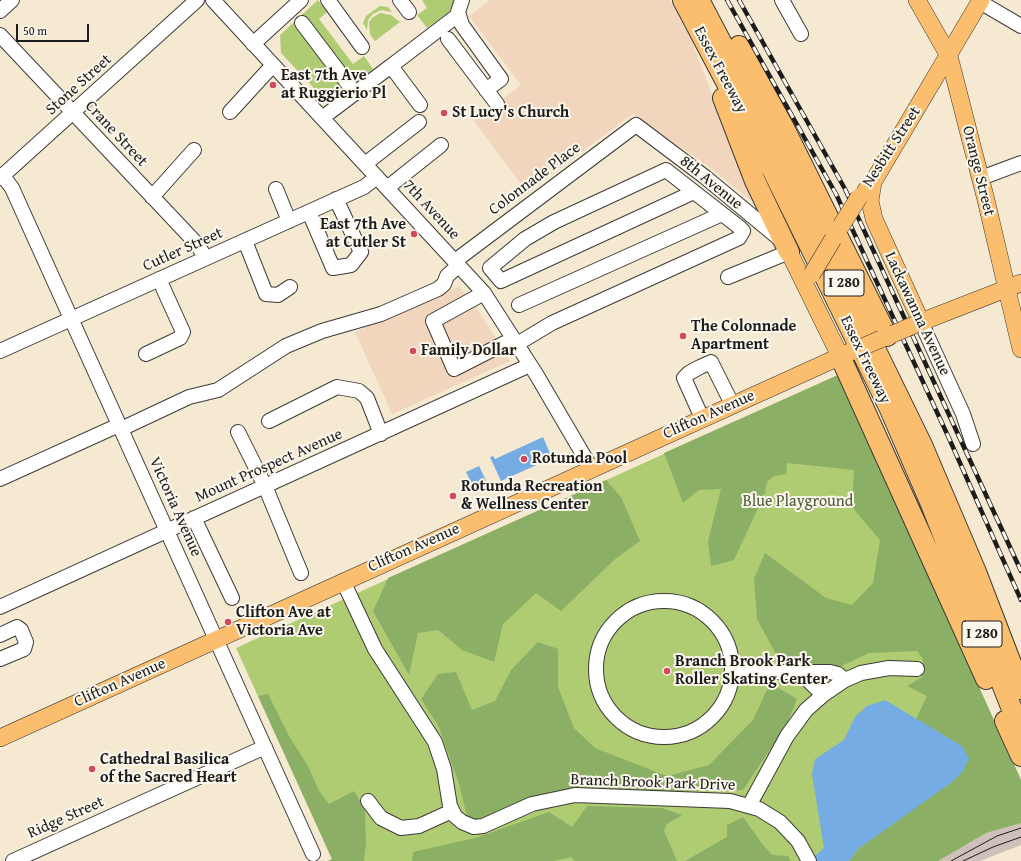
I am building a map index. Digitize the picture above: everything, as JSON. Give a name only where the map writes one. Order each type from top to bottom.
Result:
[{"type":"highway","name":"Essex Freeway","points":[[683,0],[785,194],[892,413],[933,510],[1021,732]]},
{"type":"highway","name":"Essex Freeway","points":[[699,0],[783,160],[922,445],[976,572],[1021,689]]},
{"type":"highway","points":[[712,0],[772,106],[837,233],[887,336]]},
{"type":"highway","points":[[698,28],[749,166],[786,247]]},
{"type":"highway","points":[[846,354],[1021,756]]},
{"type":"main road","name":"Orange Street","points":[[917,0],[948,56],[980,178],[1014,285],[1021,349]]},
{"type":"main road","name":"Nesbitt Street","points":[[810,295],[808,286],[812,274],[859,197],[874,182],[980,1]]},
{"type":"main road","name":"Lackawanna Avenue","points":[[874,182],[870,201],[874,219],[921,322]]},
{"type":"main road","name":"8th Avenue","points":[[786,247],[810,295],[846,354]]},
{"type":"main road","name":"Clifton Avenue","points":[[1,736],[216,640],[732,404],[887,336],[1014,285]]},
{"type":"street","points":[[0,11],[12,0]]},
{"type":"street","name":"Stone Street","points":[[2,177],[197,0]]},
{"type":"street","name":"7th Avenue","points":[[213,0],[484,293],[530,365],[591,468]]},
{"type":"street","points":[[253,44],[301,0]]},
{"type":"street","points":[[328,0],[362,47]]},
{"type":"street","points":[[400,0],[409,12]]},
{"type":"street","points":[[462,0],[458,8],[458,15],[463,28],[501,79],[486,90]]},
{"type":"street","points":[[782,0],[801,34]]},
{"type":"street","points":[[980,1],[1021,26]]},
{"type":"street","points":[[322,118],[458,15]]},
{"type":"street","points":[[302,24],[355,93]]},
{"type":"street","name":"Crane Street","points":[[0,35],[196,243],[206,258]]},
{"type":"street","points":[[448,39],[497,104]]},
{"type":"street","points":[[230,112],[273,65]]},
{"type":"street","points":[[391,66],[420,106]]},
{"type":"street","points":[[365,164],[419,122]]},
{"type":"street","name":"8th Avenue","points":[[636,125],[705,177],[786,247]]},
{"type":"street","name":"Colonnade Place","points":[[0,479],[189,397],[218,390],[286,346],[322,331],[381,314],[438,289],[444,284],[447,276],[457,263],[636,125]]},
{"type":"street","points":[[387,188],[441,145]]},
{"type":"street","points":[[152,197],[194,150]]},
{"type":"street","points":[[980,178],[1021,163]]},
{"type":"street","points":[[484,293],[433,321],[454,369],[505,343],[517,344],[552,323],[739,238],[743,231],[722,214],[694,192],[666,170],[554,222],[525,239],[490,268],[501,281],[694,192]]},
{"type":"street","name":"Victoria Avenue","points":[[2,177],[12,188],[313,854]]},
{"type":"street","name":"Cutler Street","points":[[0,351],[336,200],[369,184],[377,177]]},
{"type":"street","points":[[276,189],[289,221]]},
{"type":"street","points":[[309,212],[333,268],[351,264],[361,252],[336,200]]},
{"type":"street","points":[[519,305],[722,214]]},
{"type":"street","points":[[245,241],[266,294],[278,295],[290,287]]},
{"type":"street","points":[[728,277],[786,247]]},
{"type":"street","points":[[146,354],[180,338],[183,332],[159,280]]},
{"type":"street","name":"Lackawanna Avenue","points":[[921,322],[963,414],[973,444]]},
{"type":"street","points":[[702,418],[684,378],[700,366],[711,362],[732,404]]},
{"type":"street","name":"Mount Prospect Avenue","points":[[0,607],[530,365]]},
{"type":"street","points":[[269,421],[336,387],[359,391],[367,398],[381,434]]},
{"type":"street","points":[[238,432],[265,486],[301,573]]},
{"type":"street","points":[[194,518],[232,598]]},
{"type":"street","points":[[343,581],[375,649],[435,742],[444,769],[452,811],[419,826],[401,828],[381,818],[368,801]]},
{"type":"street","points":[[666,601],[680,603],[693,608],[706,615],[716,625],[724,637],[729,651],[732,672],[726,695],[719,708],[709,719],[697,728],[684,734],[657,736],[632,729],[613,714],[606,704],[599,688],[596,671],[596,659],[604,636],[619,618],[641,605],[666,601]]},
{"type":"street","points":[[0,635],[17,627],[21,630],[26,642],[24,649],[0,659]]},
{"type":"street","points":[[749,806],[787,736],[806,710],[823,695],[844,680],[860,673],[879,669],[917,669]]},
{"type":"street","points":[[732,672],[830,672],[838,674],[844,680]]},
{"type":"street","points":[[798,673],[808,680],[823,695]]},
{"type":"street","name":"Ridge Street","points":[[13,861],[264,747]]},
{"type":"street","name":"Branch Brook Park Drive","points":[[452,811],[462,822],[478,827],[532,804],[575,795],[722,800],[749,806],[762,811],[780,822],[792,833],[806,855]]},
{"type":"shaded area","points":[[490,0],[670,0],[690,37],[753,202],[705,164],[633,114],[527,192],[474,121],[521,85],[469,16]]},
{"type":"shaded area","points":[[459,286],[472,301],[510,361],[392,414],[355,332]]},
{"type":"shaded area","points":[[1021,823],[1021,845],[980,861],[938,861],[986,833]]},
{"type":"green space","points":[[318,0],[327,12],[319,19],[353,64],[364,56],[373,69],[328,103],[281,53],[280,35]]},
{"type":"green space","points":[[422,0],[455,0],[452,10],[427,28],[417,15],[427,8]]},
{"type":"green space","points":[[380,6],[388,7],[392,12],[381,10],[373,14],[368,20],[367,30],[363,23],[366,16]]},
{"type":"green space","points":[[380,13],[391,15],[400,22],[375,41],[370,34],[369,22]]},
{"type":"green space","name":"Blue Playground","points":[[838,375],[1021,780],[1021,823],[986,833],[938,861],[328,861],[332,859],[236,648]]},
{"type":"green space","points":[[838,375],[1021,780],[1021,823],[986,833],[938,861],[849,861],[858,849],[899,819],[962,746],[916,719],[927,696],[907,686],[922,677],[923,659],[917,651],[869,653],[837,668],[778,658],[757,619],[754,579],[765,553],[826,598],[852,605],[873,583],[880,540],[852,507],[854,470],[787,463],[786,474],[774,476],[767,482],[765,493],[734,560],[711,566],[708,541],[721,489],[699,490],[683,503],[664,453]]},
{"type":"green space","points":[[606,480],[621,497],[640,541],[614,560],[561,611],[536,593],[503,624],[494,662],[462,650],[438,630],[418,633],[409,675],[373,611],[388,578]]},
{"type":"green space","points":[[538,642],[558,649],[558,687],[574,728],[595,748],[667,776],[709,765],[753,720],[770,683],[797,699],[787,724],[743,790],[646,792],[589,788],[534,796],[480,824],[468,820],[459,784],[439,727],[421,699],[438,674],[456,672],[472,710],[495,701],[511,670]]},
{"type":"green space","points":[[268,694],[289,736],[308,766],[319,791],[329,804],[354,791],[365,810],[366,844],[364,861],[328,861],[332,859],[258,696]]},
{"type":"green space","points":[[587,806],[662,808],[682,815],[667,824],[664,831],[677,861],[575,861],[571,857],[554,861],[412,861],[413,852],[475,838],[549,812],[572,827]]},
{"type":"green space","points":[[743,817],[772,855],[788,856],[791,861],[685,861],[727,837],[727,825]]},
{"type":"water","name":"Rotunda Pool","points":[[543,437],[552,458],[501,481],[490,457],[493,456],[495,459]]},
{"type":"water","points":[[479,466],[489,487],[476,493],[466,472]]},
{"type":"water","points":[[885,700],[962,746],[969,759],[963,771],[952,782],[858,849],[849,861],[809,861],[824,848],[812,774],[815,759],[844,740],[855,717],[867,706]]},
{"type":"tram line","points":[[951,861],[997,836],[1021,828]]},
{"type":"tram line","points":[[963,861],[993,847],[1021,837]]},
{"type":"railway","points":[[727,0],[836,194],[948,436],[1021,600]]},
{"type":"railway","points":[[739,0],[845,189],[1021,571]]},
{"type":"place","name":"East 7th Ave at Ruggierio Pl","points":[[273,85]]},
{"type":"place","name":"St Lucy's Church","points":[[444,113]]},
{"type":"place","name":"East 7th Ave at Cutler St","points":[[414,234]]},
{"type":"place","name":"The Colonnade Apartment","points":[[683,336]]},
{"type":"place","name":"Family Dollar","points":[[413,351]]},
{"type":"place","name":"Rotunda Pool","points":[[524,459]]},
{"type":"place","name":"Rotunda Recreation & Wellness Center","points":[[453,496]]},
{"type":"place","name":"Clifton Ave at Victoria Ave","points":[[228,622]]},
{"type":"place","name":"Branch Brook Park Roller Skating Center","points":[[667,671]]},
{"type":"place","name":"Cathedral Basilica of the Sacred Heart","points":[[92,769]]}]
